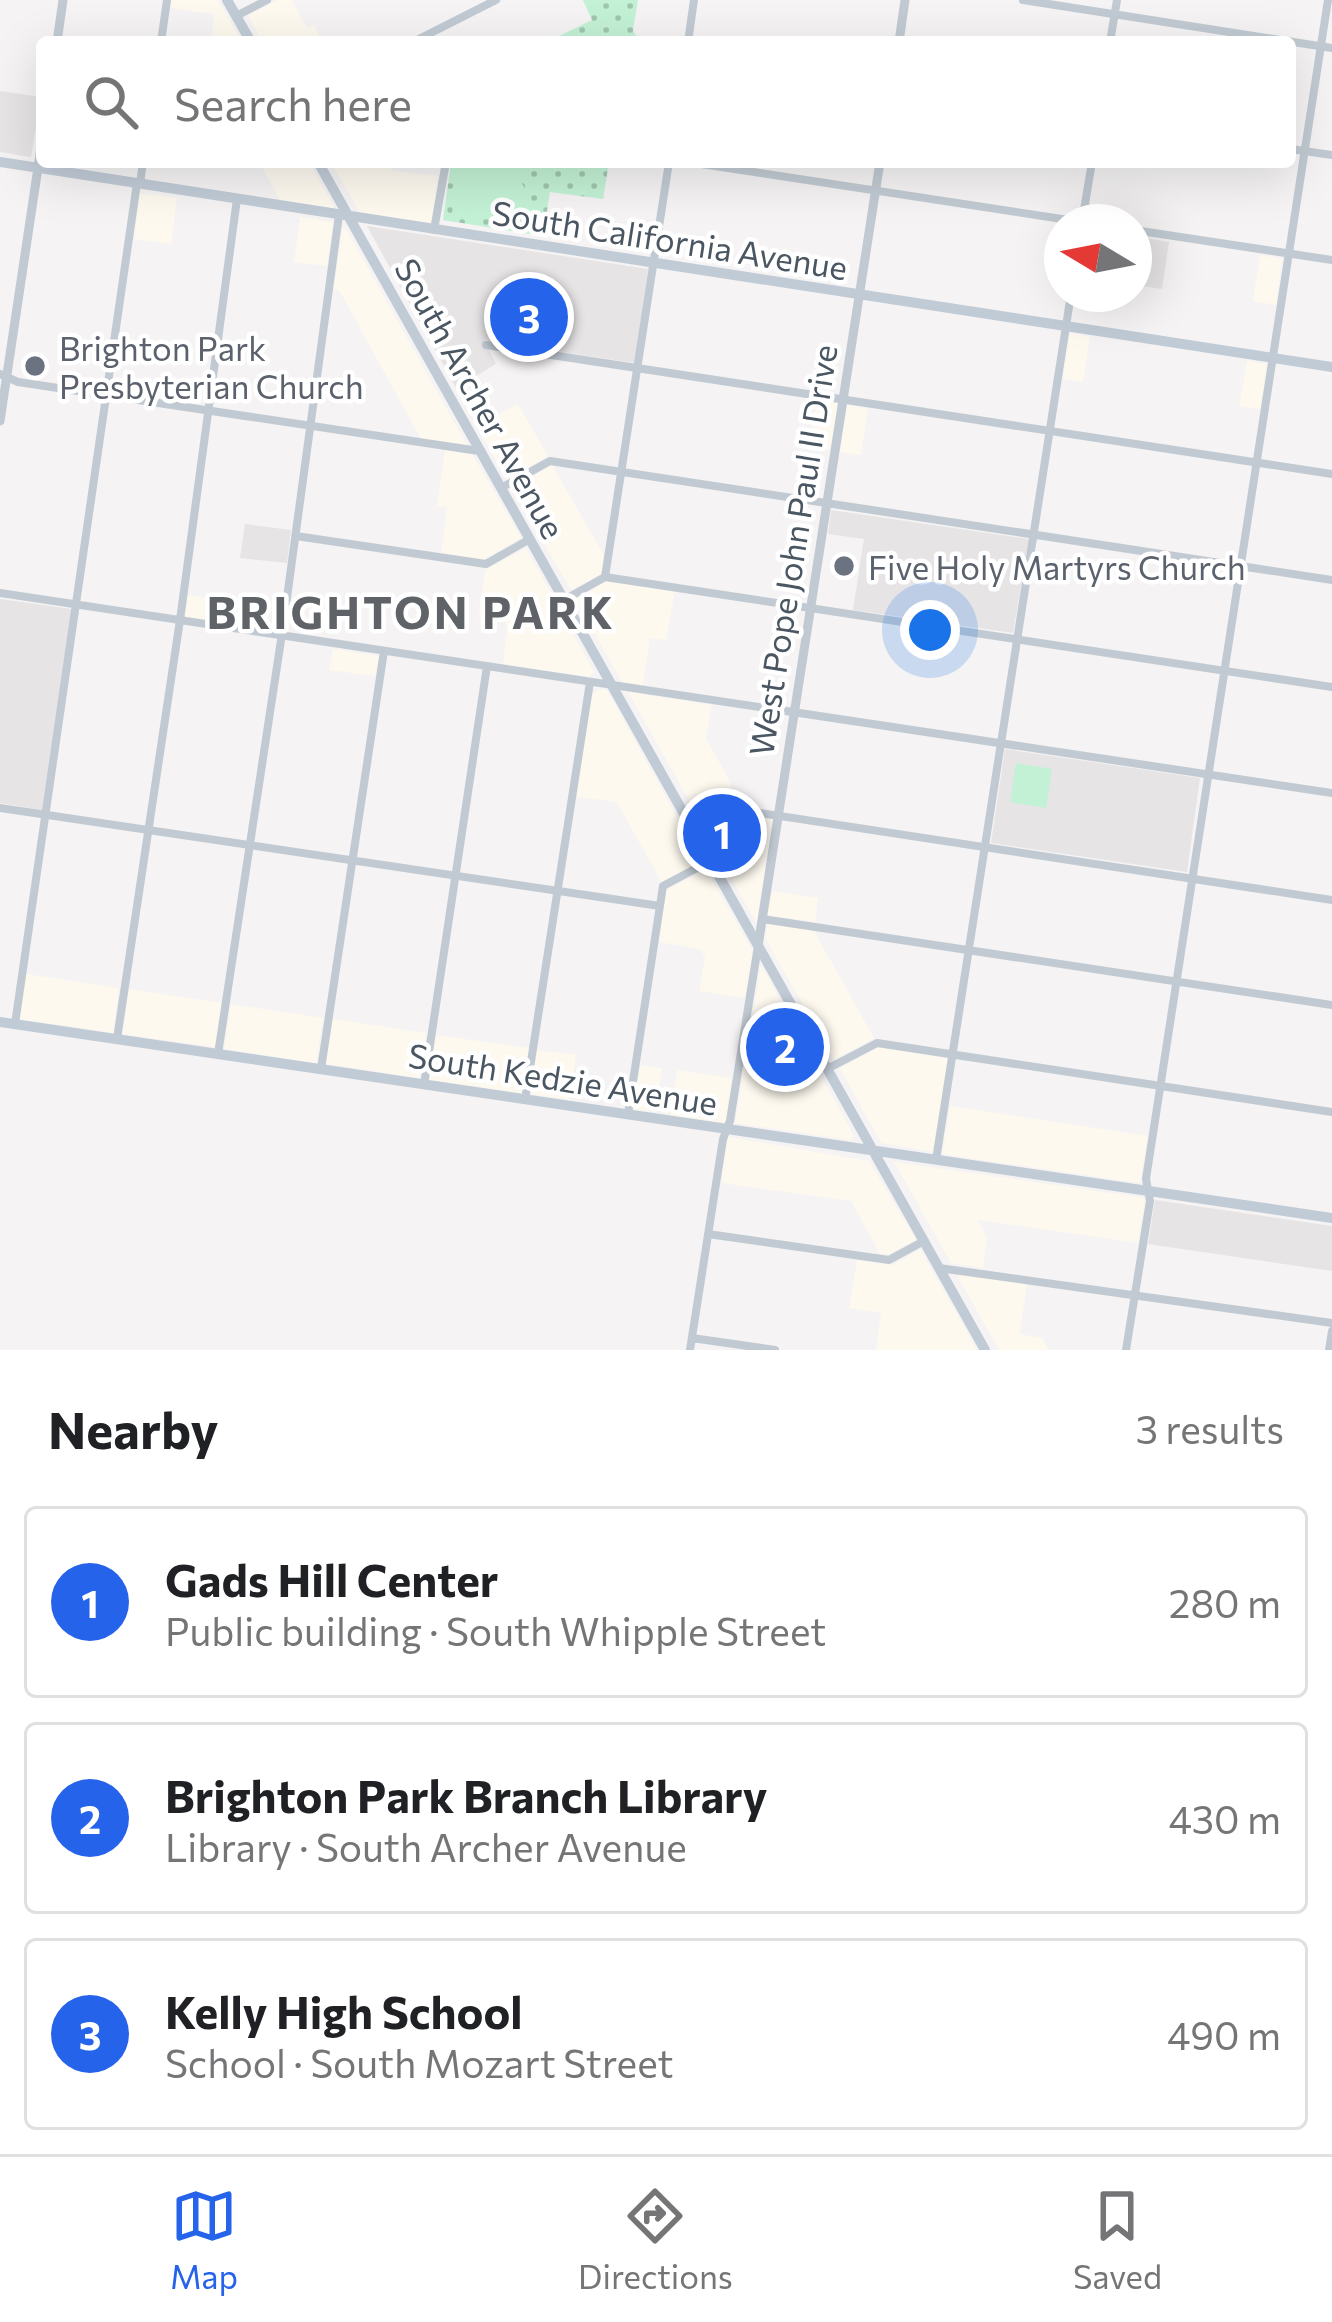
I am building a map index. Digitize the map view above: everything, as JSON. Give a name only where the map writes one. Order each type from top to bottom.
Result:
[{"type":"main road","points":[[227,0],[248,36]]},
{"type":"main road","name":"South California Avenue","points":[[0,162],[36,168]]},
{"type":"main road","name":"South California Avenue","points":[[38,168],[1332,367]]},
{"type":"main road","name":"South Archer Avenue","points":[[321,168],[985,1350]]},
{"type":"main road","name":"South Kedzie Avenue","points":[[0,1022],[1332,1218]]},
{"type":"street","points":[[58,36],[63,0]]},
{"type":"street","points":[[162,36],[167,0]]},
{"type":"street","points":[[236,16],[267,0]]},
{"type":"street","points":[[425,36],[496,0]]},
{"type":"street","points":[[689,36],[694,0]]},
{"type":"street","points":[[900,36],[905,0]]},
{"type":"street","points":[[1024,0],[1256,36]]},
{"type":"street","points":[[1111,36],[1117,0]]},
{"type":"street","points":[[1126,1350],[1150,1201],[1146,1179],[1328,0]]},
{"type":"street","points":[[1296,42],[1332,48]]},
{"type":"street","points":[[1296,149],[1332,155]]},
{"type":"street","points":[[0,421],[3,375],[38,168]]},
{"type":"street","points":[[15,1024],[142,168]]},
{"type":"street","points":[[434,230],[445,168]]},
{"type":"street","points":[[605,577],[668,168]]},
{"type":"street","points":[[728,168],[1044,216]]},
{"type":"street","name":"West Pope John Paul II Drive","points":[[758,946],[879,168]]},
{"type":"street","points":[[1085,204],[1090,168]]},
{"type":"street","points":[[117,1039],[237,199]]},
{"type":"street","points":[[218,1054],[344,216]]},
{"type":"street","points":[[1152,233],[1332,260]]},
{"type":"street","points":[[936,1160],[1068,312]]},
{"type":"street","points":[[486,346],[1332,474]]},
{"type":"street","points":[[3,375],[18,382],[480,452]]},
{"type":"street","points":[[501,488],[550,461],[1332,580]]},
{"type":"street","points":[[296,536],[486,564],[530,539]]},
{"type":"street","points":[[564,600],[605,577],[1332,687]]},
{"type":"street","points":[[0,593],[1332,793]]},
{"type":"street","points":[[321,1069],[384,651]]},
{"type":"street","points":[[424,1084],[487,667]]},
{"type":"street","points":[[525,1100],[590,682]]},
{"type":"street","points":[[0,808],[660,906]]},
{"type":"street","points":[[691,827],[727,808],[1332,900]]},
{"type":"street","points":[[628,1115],[663,886],[710,861]]},
{"type":"street","points":[[762,920],[1332,1005]]},
{"type":"street","points":[[690,1350],[758,946]]},
{"type":"street","points":[[827,1070],[877,1043],[1332,1112]]},
{"type":"street","points":[[708,1234],[890,1260],[924,1241]]},
{"type":"street","points":[[939,1268],[1332,1327],[1329,1350]]},
{"type":"street","points":[[692,1338],[775,1350]]},
{"type":"shaded area","points":[[172,0],[218,0],[239,36],[212,36],[214,14],[171,8]]},
{"type":"shaded area","points":[[278,0],[292,0],[307,28],[314,25],[319,36],[260,36],[248,15]]},
{"type":"shaded area","points":[[0,91],[36,96],[31,157],[0,152]]},
{"type":"shaded area","points":[[262,168],[312,168],[335,209],[280,200]]},
{"type":"shaded area","points":[[334,168],[391,168],[438,176],[431,223],[360,213]]},
{"type":"shaded area","points":[[140,193],[177,198],[171,244],[134,239]]},
{"type":"shaded area","points":[[300,217],[333,222],[327,266],[294,262]]},
{"type":"shaded area","points":[[367,226],[648,269],[635,363],[484,340],[496,364],[456,388]]},
{"type":"shaded area","points":[[342,229],[467,445],[421,439],[339,290],[334,289]]},
{"type":"shaded area","points":[[1152,239],[1169,242],[1162,289],[1152,288]]},
{"type":"shaded area","points":[[1260,255],[1282,259],[1276,305],[1253,301]]},
{"type":"shaded area","points":[[1070,333],[1090,337],[1083,382],[1063,379]]},
{"type":"shaded area","points":[[1247,361],[1267,364],[1260,409],[1239,406]]},
{"type":"shaded area","points":[[817,400],[838,403],[830,450],[809,447]]},
{"type":"shaded area","points":[[518,404],[548,456],[507,480],[477,426]]},
{"type":"shaded area","points":[[847,405],[868,408],[861,455],[840,452]]},
{"type":"shaded area","points":[[445,450],[473,455],[521,538],[483,560],[441,553],[447,508],[437,506]]},
{"type":"shaded area","points":[[552,465],[604,555],[601,574],[571,590],[512,488]]},
{"type":"shaded area","points":[[831,510],[1029,539],[1013,633],[853,610],[864,539],[828,534]]},
{"type":"shaded area","points":[[245,524],[291,530],[287,563],[240,558]]},
{"type":"shaded area","points":[[526,548],[594,672],[589,677],[503,664],[505,618],[479,614],[485,570]]},
{"type":"shaded area","points":[[607,581],[675,591],[666,640],[650,638],[643,685],[622,682],[575,598]]},
{"type":"shaded area","points":[[188,595],[235,603],[232,624],[185,617]]},
{"type":"shaded area","points":[[0,599],[72,609],[42,810],[0,803]]},
{"type":"shaded area","points":[[333,649],[379,656],[375,676],[329,670]]},
{"type":"shaded area","points":[[607,690],[701,861],[662,883],[617,802],[576,797],[592,694]]},
{"type":"shaded area","points":[[628,692],[712,705],[706,738],[731,783],[728,803],[699,818]]},
{"type":"shaded area","points":[[1005,749],[1200,778],[1187,872],[991,843]]},
{"type":"shaded area","points":[[727,812],[772,820],[757,924],[703,827]]},
{"type":"shaded area","points":[[706,869],[753,952],[745,998],[699,991],[705,957],[700,949],[659,942],[666,890]]},
{"type":"shaded area","points":[[772,891],[818,898],[815,922],[767,915]]},
{"type":"shaded area","points":[[768,924],[814,931],[874,1038],[834,1060],[765,938]]},
{"type":"shaded area","points":[[761,965],[854,1136],[850,1140],[735,1123]]},
{"type":"shaded area","points":[[26,974],[119,988],[113,1033],[19,1019]]},
{"type":"shaded area","points":[[129,989],[222,1003],[215,1047],[122,1034]]},
{"type":"shaded area","points":[[231,1004],[323,1018],[316,1063],[224,1049]]},
{"type":"shaded area","points":[[333,1019],[426,1033],[419,1078],[326,1064]]},
{"type":"shaded area","points":[[436,1035],[529,1048],[522,1093],[429,1080]]},
{"type":"shaded area","points":[[879,1047],[948,1058],[933,1152],[881,1143],[840,1068]]},
{"type":"shaded area","points":[[537,1050],[576,1055],[570,1100],[531,1094]]},
{"type":"shaded area","points":[[640,1065],[662,1068],[655,1112],[633,1109]]},
{"type":"shaded area","points":[[677,1070],[732,1078],[725,1123],[670,1115]]},
{"type":"shaded area","points":[[950,1106],[1148,1136],[1140,1183],[942,1154]]},
{"type":"shaded area","points":[[728,1137],[869,1161],[916,1240],[880,1254],[851,1201],[721,1183]]},
{"type":"shaded area","points":[[894,1162],[1145,1198],[1138,1243],[978,1220],[987,1238],[983,1268],[951,1263]]},
{"type":"shaded area","points":[[1155,1200],[1332,1226],[1332,1271],[1148,1244]]},
{"type":"shaded area","points":[[920,1249],[977,1350],[876,1350],[881,1313],[849,1308],[857,1260],[893,1265]]},
{"type":"shaded area","points":[[960,1274],[1027,1284],[1020,1334],[1042,1338],[1049,1350],[999,1350]]},
{"type":"green space","points":[[583,0],[638,0],[636,36],[559,36],[592,20]]},
{"type":"green space","points":[[450,168],[608,168],[603,199],[550,192],[543,236],[443,220]]},
{"type":"green space","points":[[458,168],[510,168],[526,191],[532,226],[452,213]]},
{"type":"green space","points":[[1016,763],[1052,769],[1046,808],[1010,802]]},
{"type":"place","name":"Kelly High School","points":[[529,317]]},
{"type":"place","name":"Brighton Park Presbyterian Church","points":[[35,366]]},
{"type":"place","name":"Five Holy Martyrs Church","points":[[844,566]]},
{"type":"place","name":"Gads Hill Center","points":[[722,833]]},
{"type":"place","name":"Brighton Park Branch Library","points":[[785,1047]]},
{"type":"district","name":"BRIGHTON PARK","points":[[411,610]]}]
